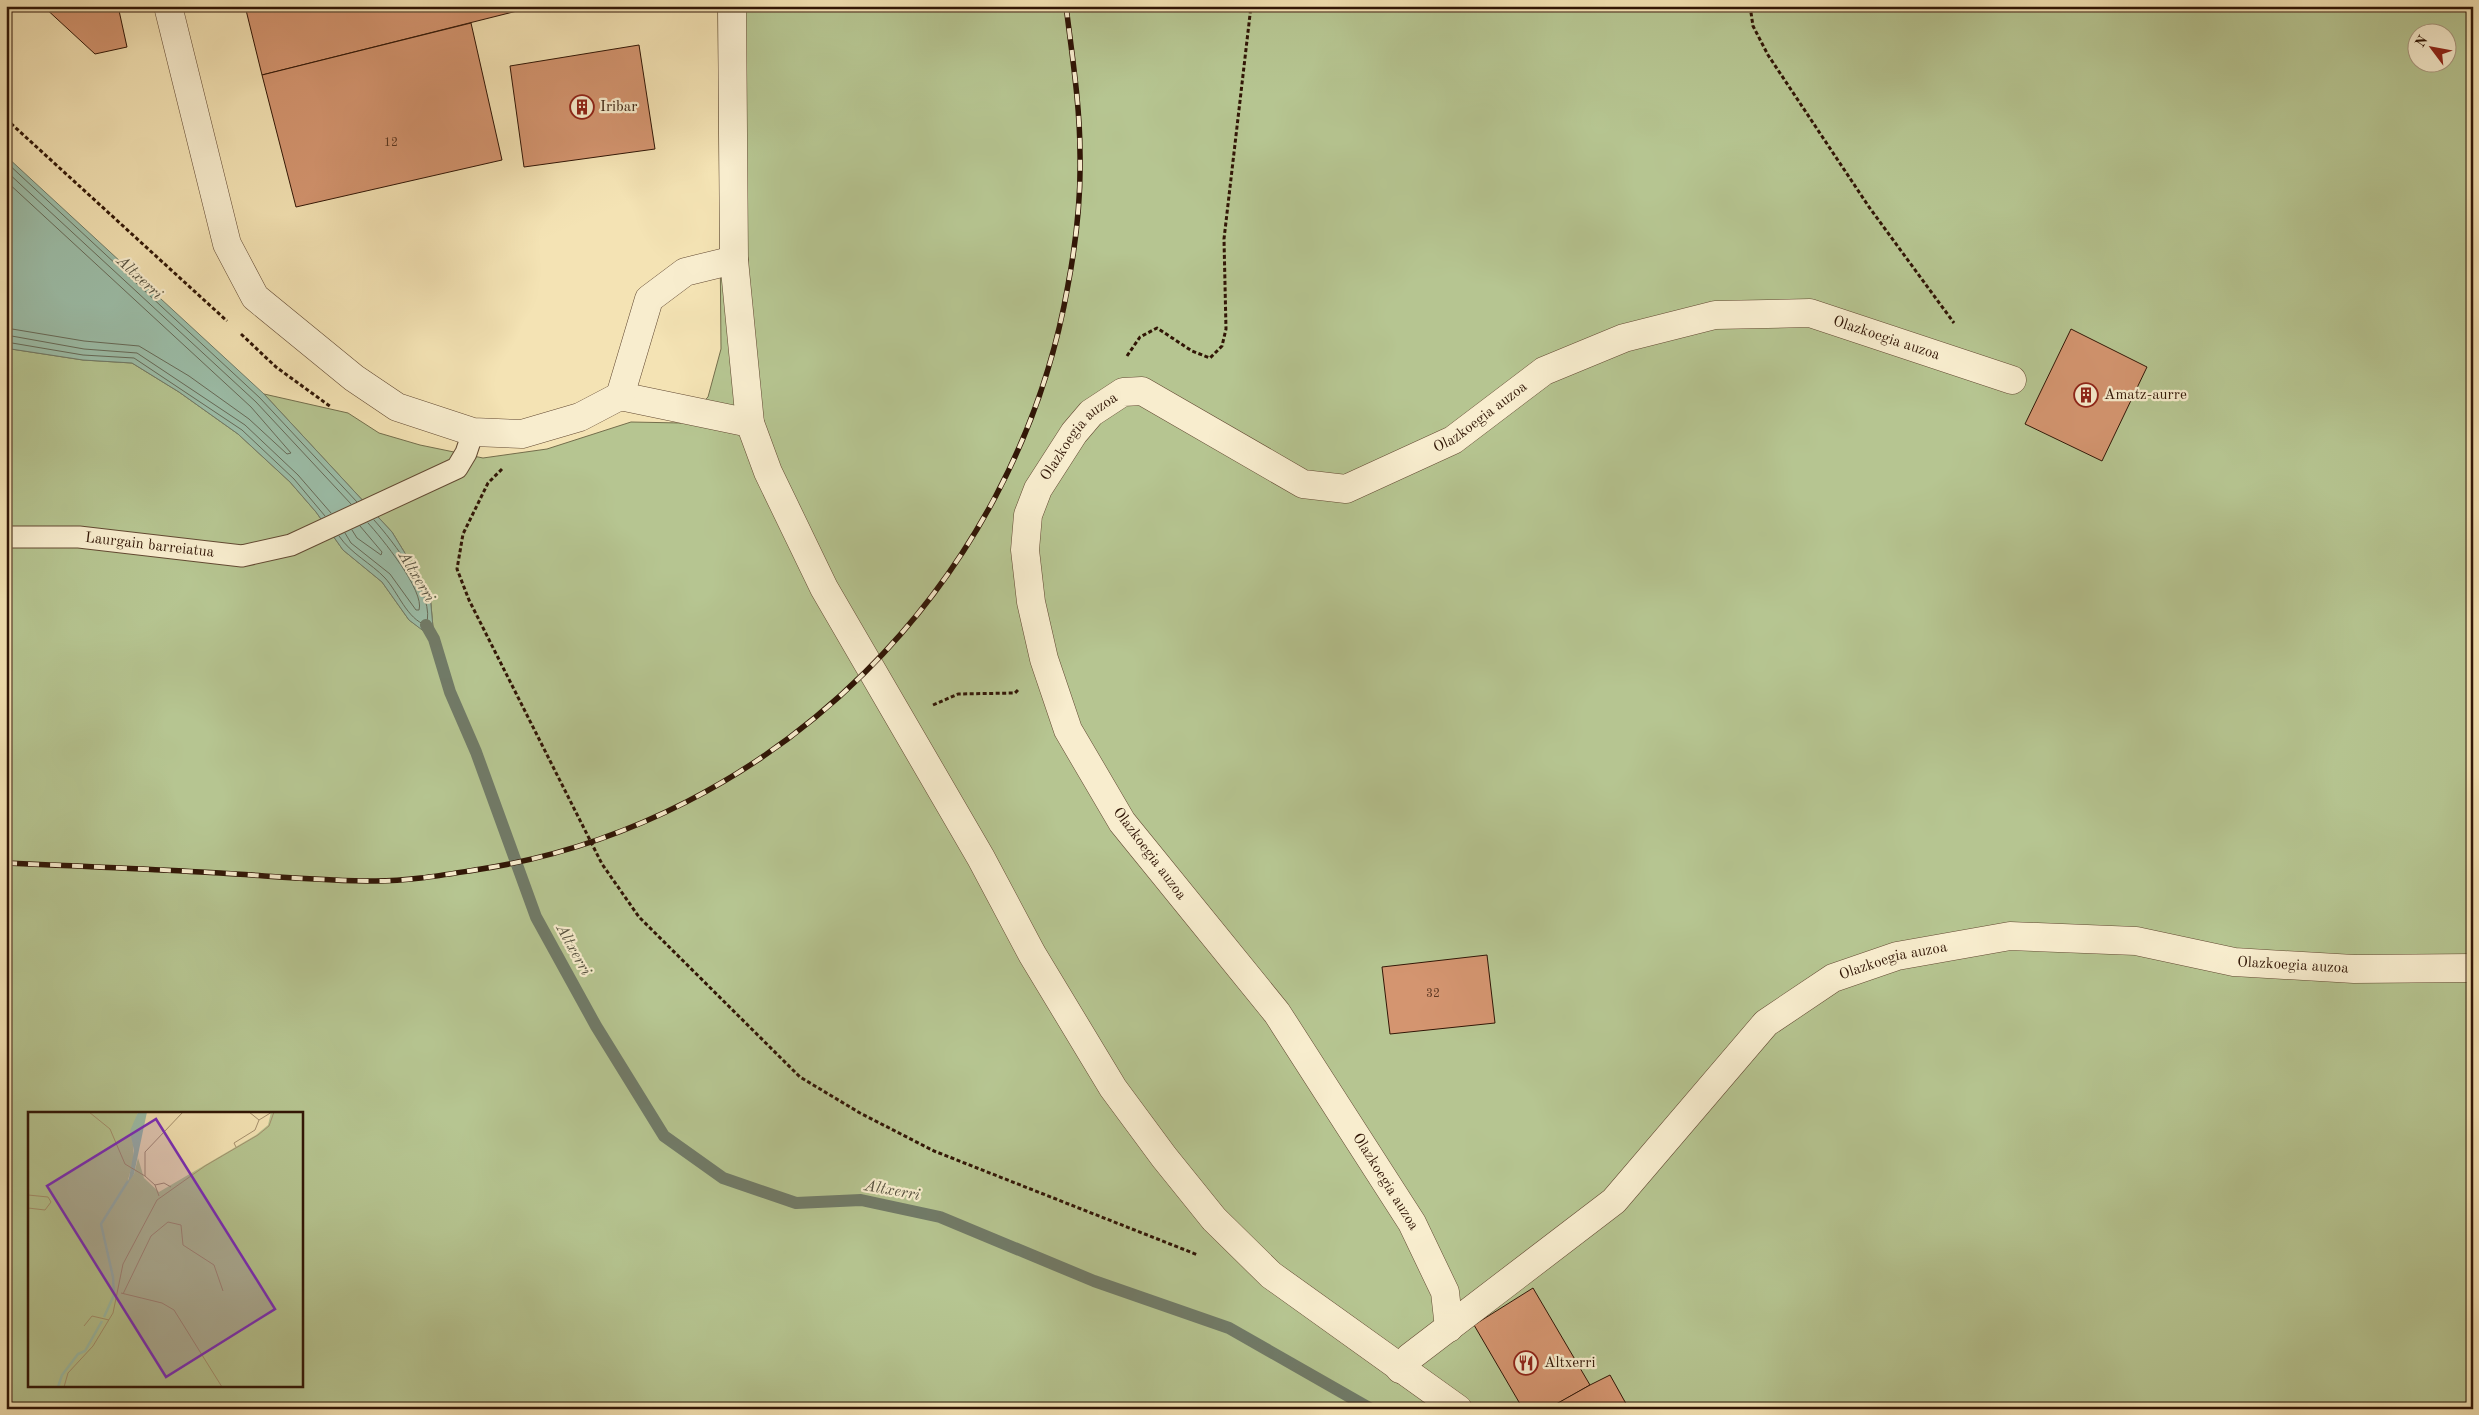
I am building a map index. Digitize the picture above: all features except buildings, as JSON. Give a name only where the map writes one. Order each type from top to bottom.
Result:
[{"type":"street","points":[[168,6],[227,244],[255,297],[354,378],[397,407],[473,432],[522,434],[580,417],[620,396],[750,424]]},
{"type":"street","points":[[732,6],[734,260],[750,424],[768,472],[824,588],[914,746],[981,858],[1032,954],[1113,1088],[1164,1157],[1214,1219],[1271,1275],[1458,1409]]},
{"type":"street","points":[[620,396],[650,299],[684,272],[734,260]]},
{"type":"street","name":"Olazkoegia auzoa","points":[[1448,1328],[1445,1292],[1412,1223],[1277,1013],[1122,822],[1068,730],[1041,647],[1031,602],[1025,550],[1028,515],[1038,489],[1074,433],[1091,414],[1107,401],[1123,392],[1142,391],[1303,484],[1346,489],[1453,440],[1544,370],[1624,338],[1715,315],[1810,313],[2012,380]]},
{"type":"street","name":"Olazkoegia auzoa","points":[[1400,1368],[1410,1357],[1614,1201],[1766,1023],[1833,978],[1897,956],[2010,936],[2136,941],[2234,962],[2354,969],[2473,968]]},
{"type":"lane","name":"Laurgain barreiatua","points":[[6,536],[78,537],[242,556],[291,545],[457,468],[466,453],[473,432]]},
{"type":"path","points":[[1126,357],[1140,337],[1157,328],[1192,351],[1210,358],[1222,346],[1226,329],[1224,239],[1251,6]]},
{"type":"path","points":[[1750,6],[1753,26],[1768,55],[1869,207],[1949,314],[1959,332],[1959,363]]},
{"type":"path","points":[[522,434],[512,458],[488,483],[463,534],[457,569],[469,600],[602,864],[640,917],[800,1077],[860,1113],[934,1151],[1206,1258]]},
{"type":"path","points":[[914,746],[922,720],[934,703],[958,694],[1015,693],[1031,678],[1041,647]]},
{"type":"shaded area","points":[[718,6],[2473,6],[2473,1409],[6,1409],[6,345],[11,349],[83,360],[132,363],[179,392],[238,434],[290,482],[316,512],[343,550],[382,582],[409,620],[434,638],[430,594],[392,532],[264,394],[348,413],[379,433],[420,445],[483,458],[547,449],[631,422],[681,423],[708,397],[721,349]]},
{"type":"water","points":[[6,156],[264,394],[392,532],[430,594],[434,639],[409,620],[382,582],[343,550],[316,512],[290,482],[238,434],[179,392],[132,363],[83,360],[11,349],[6,345]]},
{"type":"waterway","name":"Altxerri","points":[[426,625],[434,639],[450,692],[476,752],[536,917],[596,1026],[664,1136],[723,1178],[796,1203],[861,1200],[940,1217],[1094,1281],[1229,1328],[1371,1409]]},
{"type":"railway","points":[[6,863],[357,881],[401,880],[451,874],[584,844],[687,802],[781,744],[864,673],[937,590],[996,496],[1040,394],[1068,285],[1079,203],[1079,117],[1066,6]]},
{"type":"place","name":"Iribar","points":[[582,107]]},
{"type":"place","name":"Amatz-aurre","points":[[2086,395]]},
{"type":"place","name":"Altxerri","points":[[1526,1363]]}]
